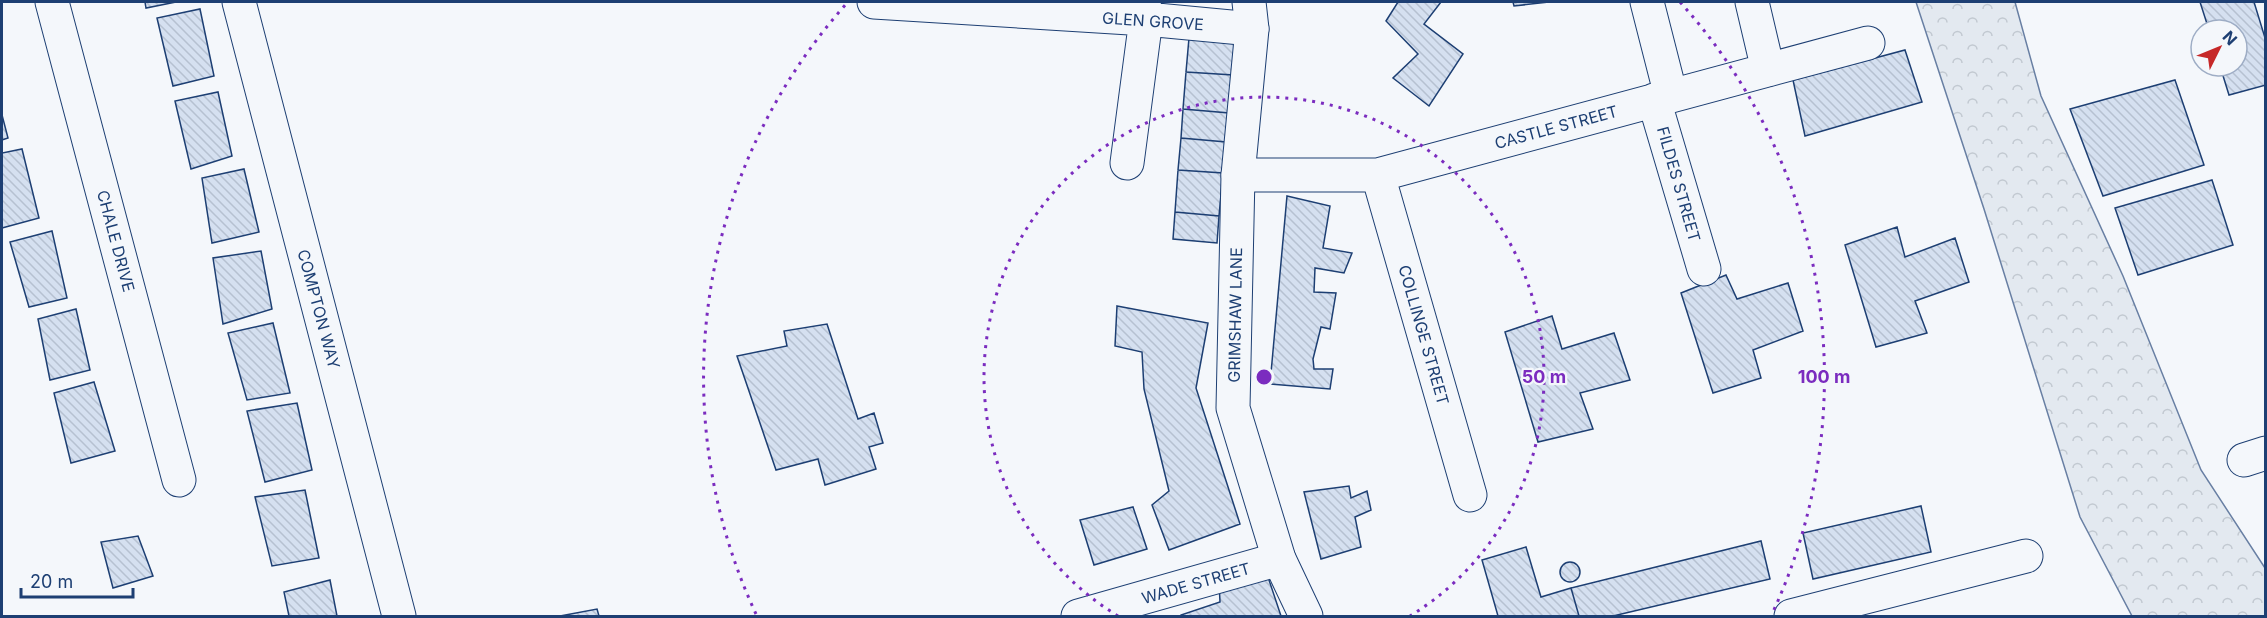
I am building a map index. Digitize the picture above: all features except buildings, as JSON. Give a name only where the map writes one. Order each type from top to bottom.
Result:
[{"type":"street","name":"CHALE DRIVE","points":[[52,2],[179,480]]},
{"type":"street","name":"COMPTON WAY","points":[[239,2],[399,616]]},
{"type":"street","name":"GLEN GROVE","points":[[874,2],[1251,15]]},
{"type":"street","name":"FILDES STREET","points":[[1647,2],[1663,98],[1704,269]]},
{"type":"street","points":[[1752,2],[1768,70]]},
{"type":"street","points":[[1127,163],[1145,10]]},
{"type":"street","name":"GRIMSHAW LANE","points":[[1251,15],[1238,175],[1233,408],[1280,559],[1306,616]]},
{"type":"street","name":"CASTLE STREET","points":[[1238,175],[1378,175],[1868,43]]},
{"type":"street","name":"COLLINGE STREET","points":[[1378,175],[1470,495]]},
{"type":"street","points":[[1791,616],[2026,556]]},
{"type":"street","name":"WADE STREET","points":[[1078,616],[1280,559]]},
{"type":"green space","points":[[1916,2],[2015,2],[2041,96],[2123,276],[2201,470],[2265,568],[2265,616],[2132,616],[2080,517],[1984,209]]}]
